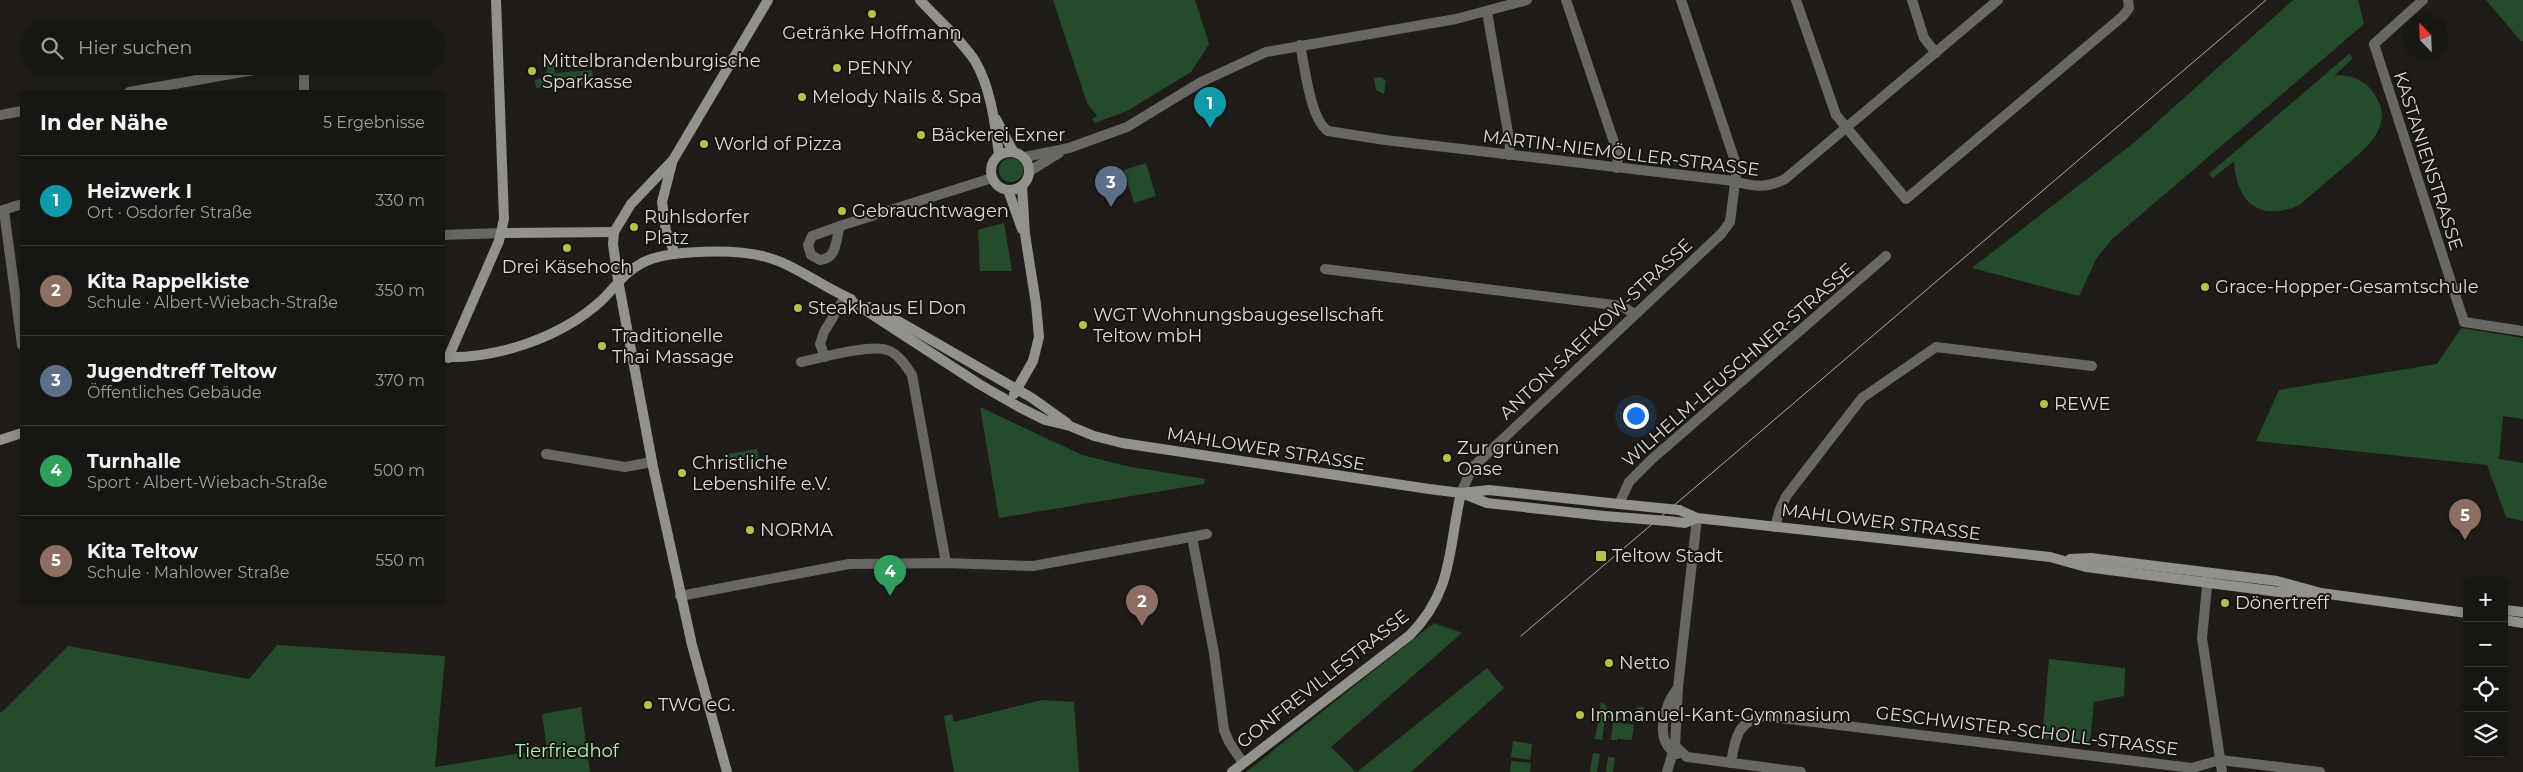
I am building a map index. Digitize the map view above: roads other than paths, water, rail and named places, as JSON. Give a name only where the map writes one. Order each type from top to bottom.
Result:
[{"type":"main road","points":[[445,357],[502,232],[504,219],[496,0]]},
{"type":"main road","points":[[727,772],[680,596],[652,462],[613,244],[614,232],[631,204],[673,160],[768,0]]},
{"type":"main road","points":[[920,0],[975,62],[983,78],[992,111],[999,155]]},
{"type":"main road","points":[[992,111],[1013,151],[1025,158],[1030,171],[1029,177],[1022,186],[1008,190],[998,186],[992,178],[992,165],[999,155],[1013,151]]},
{"type":"main road","points":[[673,160],[662,202],[666,231],[675,254]]},
{"type":"main road","points":[[1010,402],[1033,361],[1039,337],[1025,234],[1022,186]]},
{"type":"main road","points":[[1008,190],[1025,234]]},
{"type":"main road","points":[[502,232],[614,232]]},
{"type":"main road","name":"MAHLOWER STRASSE","points":[[445,357],[487,354],[518,346],[551,333],[601,301],[618,280],[642,263],[675,254],[705,252],[766,257],[845,297],[900,322],[1017,390],[1070,426]]},
{"type":"main road","name":"MAHLOWER STRASSE","points":[[845,297],[1010,402],[1045,420],[1122,443],[1253,464],[1461,493],[1487,503],[1685,523],[1697,518]]},
{"type":"main road","points":[[0,440],[20,434]]},
{"type":"main road","name":"MAHLOWER STRASSE","points":[[1461,493],[1489,490],[1679,510],[1697,518],[1775,527],[2062,559],[2091,558],[2208,577],[2277,581],[2321,593],[2463,612]]},
{"type":"main road","name":"GONFREVILLESTRASSE","points":[[1232,772],[1410,635],[1427,617],[1438,598],[1446,577],[1461,493]]},
{"type":"main road","name":"MAHLOWER STRASSE","points":[[2447,609],[2463,608]]},
{"type":"main road","points":[[2508,610],[2523,612]]},
{"type":"main road","points":[[2508,621],[2523,623]]},
{"type":"street","points":[[1025,158],[1068,148],[1127,127],[1201,82],[1248,59],[1300,45],[1420,26],[1487,12],[1527,0]]},
{"type":"street","points":[[1566,0],[1618,154],[1617,168]]},
{"type":"street","name":"ANTON-SAEFKOW-STRASSE","points":[[1461,493],[1472,468],[1726,229],[1731,214],[1737,167],[1681,0]]},
{"type":"street","points":[[1796,0],[1836,115],[1906,199],[2123,16],[2129,8],[2128,0]]},
{"type":"street","points":[[1912,0],[1924,38],[1936,53]]},
{"type":"street","name":"MARTIN-NIEMÖLLER-STRASSE","points":[[1300,45],[1315,111],[1321,126],[1328,131],[1509,156],[1734,181],[1750,186],[1771,186],[1785,179],[1998,0]]},
{"type":"street","name":"KASTANIENSTRASSE","points":[[2423,0],[2374,44],[2464,322],[2523,331]]},
{"type":"street","points":[[1487,12],[1510,144],[1509,156]]},
{"type":"street","points":[[140,90],[226,75]]},
{"type":"street","points":[[304,75],[304,90]]},
{"type":"street","points":[[0,114],[20,111]]},
{"type":"street","points":[[1030,171],[1068,148]]},
{"type":"street","points":[[840,226],[992,178]]},
{"type":"street","points":[[20,205],[2,211],[20,332]]},
{"type":"street","points":[[445,235],[502,232]]},
{"type":"street","name":"WILHELM-LEUSCHNER-STRASSE","points":[[1619,504],[1629,482],[1652,459],[1886,256]]},
{"type":"street","points":[[1325,269],[1622,306],[1634,314]]},
{"type":"street","points":[[825,357],[820,344],[824,332],[845,297]]},
{"type":"street","points":[[1775,527],[1780,509],[1787,495],[1862,398],[1936,347],[2092,366]]},
{"type":"street","points":[[801,362],[858,351],[887,350],[903,361],[912,375],[946,563]]},
{"type":"street","points":[[546,454],[625,467],[652,462]]},
{"type":"street","points":[[1688,757],[1675,746],[1678,687],[1697,518]]},
{"type":"street","points":[[680,596],[849,564],[946,563],[1033,566],[1207,534]]},
{"type":"street","points":[[1192,537],[1214,653],[1224,730],[1229,742],[1243,763]]},
{"type":"street","points":[[2208,577],[2202,638],[2222,772]]},
{"type":"street","points":[[1678,687],[1668,702],[1664,724],[1666,744],[1673,752],[1688,757],[1801,772]]},
{"type":"street","name":"GESCHWISTER-SCHOLL-STRASSE","points":[[1731,763],[1734,742],[1743,725],[1751,718],[1764,716],[2192,768],[2220,760],[2320,772]]},
{"type":"street","points":[[1667,772],[1673,752]]},
{"type":"tram line","points":[[1521,636],[2266,0]]},
{"type":"place","name":"Getränke Hoffmann","points":[[872,14]]},
{"type":"place","name":"PENNY","points":[[837,68]]},
{"type":"place","name":"Mittelbrandenburgische Sparkasse","points":[[532,71]]},
{"type":"place","name":"Melody Nails & Spa","points":[[802,97]]},
{"type":"place","name":"Heizwerk I","points":[[1210,128]]},
{"type":"place","name":"Bäckerei Exner","points":[[921,135]]},
{"type":"place","name":"World of Pizza","points":[[704,144]]},
{"type":"place","name":"Jugendtreff Teltow","points":[[1111,207]]},
{"type":"place","name":"Gebrauchtwagen","points":[[842,211]]},
{"type":"place","name":"Ruhlsdorfer Platz","points":[[634,227]]},
{"type":"place","name":"Drei Käsehoch","points":[[567,248]]},
{"type":"place","name":"Grace-Hopper-Gesamtschule","points":[[2205,287]]},
{"type":"place","name":"Steakhaus El Don","points":[[798,308]]},
{"type":"place","name":"WGT Wohnungsbaugesellschaft Teltow mbH","points":[[1083,325]]},
{"type":"place","name":"Traditionelle Thai Massage","points":[[602,346]]},
{"type":"place","name":"REWE","points":[[2044,404]]},
{"type":"place","name":"Zur grünen Oase","points":[[1447,458]]},
{"type":"place","name":"Christliche Lebenshilfe e.V.","points":[[682,473]]},
{"type":"place","name":"NORMA","points":[[750,530]]},
{"type":"place","name":"Kita Teltow","points":[[2465,540]]},
{"type":"place","name":"Teltow Stadt","points":[[1601,556]]},
{"type":"place","name":"Turnhalle","points":[[890,596]]},
{"type":"place","name":"Dönertreff","points":[[2225,603]]},
{"type":"place","name":"Kita Rappelkiste","points":[[1142,626]]},
{"type":"place","name":"Netto","points":[[1609,663]]},
{"type":"place","name":"TWG eG.","points":[[648,705]]},
{"type":"place","name":"Immanuel-Kant-Gymnasium","points":[[1580,715]]},
{"type":"park label","name":"Tierfriedhof","points":[[567,751]]}]
